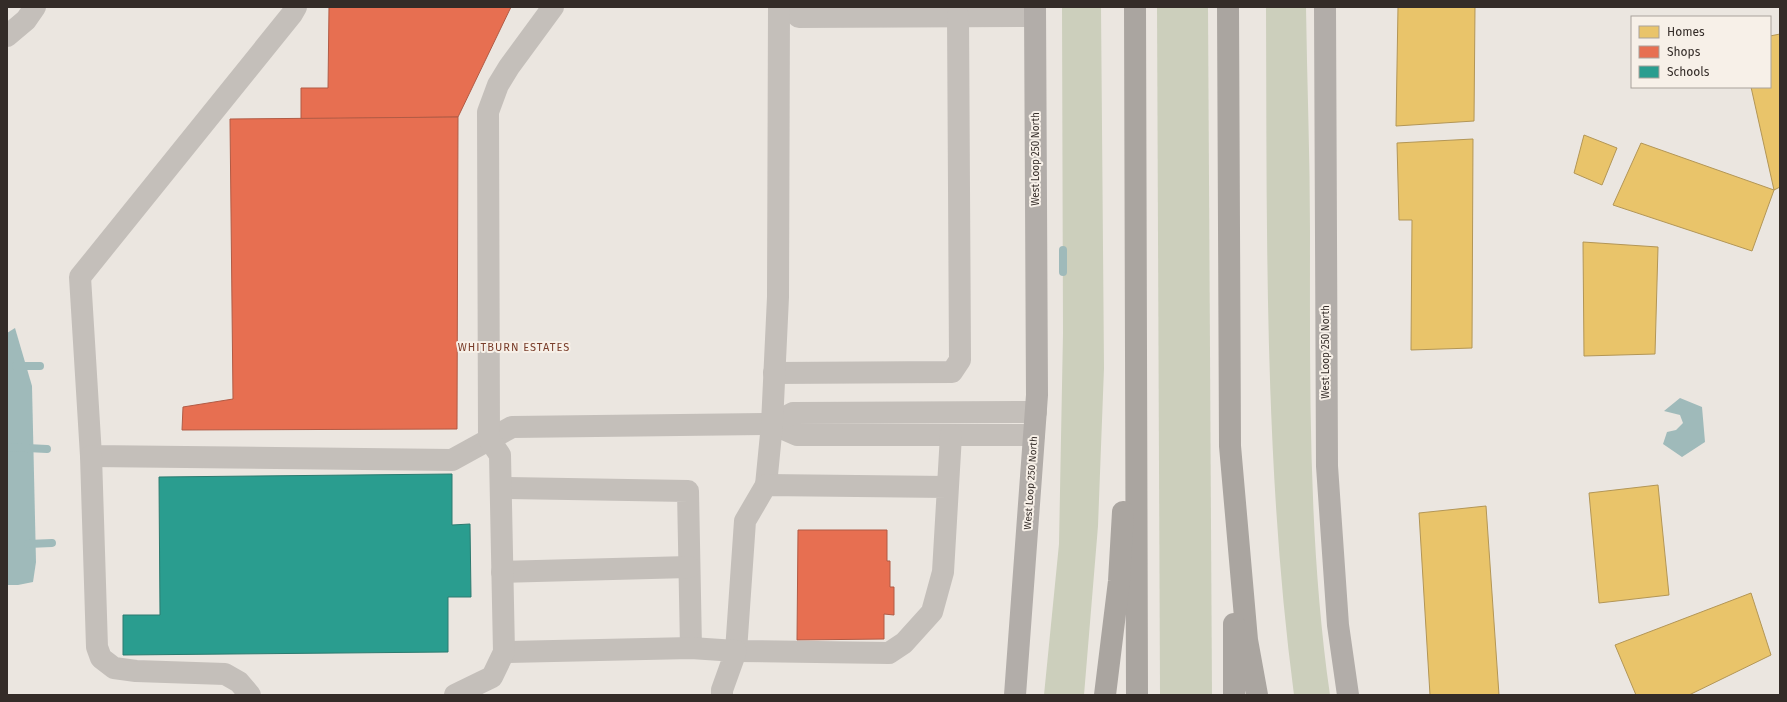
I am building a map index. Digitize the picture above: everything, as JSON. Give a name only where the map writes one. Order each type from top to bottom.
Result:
[{"type":"highway","points":[[1135,7],[1135,293],[1138,695]]},
{"type":"highway","points":[[1228,7],[1230,446],[1247,640],[1257,695]]},
{"type":"highway","points":[[1105,695],[1119,581],[1135,293]]},
{"type":"highway","points":[[1233,487],[1234,695]]},
{"type":"main road","name":"West Loop 250 North","points":[[1325,7],[1327,466],[1338,625],[1348,695]]},
{"type":"main road","name":"West Loop 250 North","points":[[1015,695],[1037,395],[1035,11]]},
{"type":"street","points":[[7,36],[26,20],[35,7]]},
{"type":"street","points":[[250,695],[239,682],[225,674],[136,671],[114,668],[101,658],[96,647],[91,456],[80,277],[292,14],[296,7]]},
{"type":"street","points":[[455,695],[492,677],[504,652],[500,455],[489,439],[488,112],[498,85],[509,67],[553,7]]},
{"type":"street","points":[[722,695],[722,690],[736,651],[744,521],[766,486],[772,424],[778,297],[779,7]]},
{"type":"street","points":[[788,7],[799,17],[958,16],[1035,11]]},
{"type":"street","points":[[774,373],[952,372],[960,360],[958,16]]},
{"type":"street","points":[[772,424],[793,413],[1036,412]]},
{"type":"street","points":[[91,456],[452,460],[512,427],[772,424],[797,435],[1034,435]]},
{"type":"street","points":[[504,652],[691,648],[736,651],[889,653],[904,643],[932,612],[943,572],[951,435]]},
{"type":"street","points":[[766,486],[947,487]]},
{"type":"street","points":[[501,488],[688,491],[691,648]]},
{"type":"street","points":[[502,572],[689,567]]},
{"type":"green space","points":[[1062,7],[1101,7],[1104,368],[1098,526],[1084,695],[1044,695],[1059,544],[1063,333]]},
{"type":"green space","points":[[1157,7],[1208,7],[1212,695],[1160,695]]},
{"type":"green space","points":[[1266,7],[1306,7],[1310,176],[1310,348],[1314,522],[1323,637],[1330,695],[1294,695],[1284,609],[1277,524],[1269,351],[1267,265]]},
{"type":"water","points":[[15,328],[32,386],[36,562],[33,582],[18,585],[7,585],[7,333]]},
{"type":"water","points":[[1680,398],[1702,407],[1705,442],[1682,457],[1663,444],[1667,432],[1676,430],[1683,423],[1680,415],[1664,411]]},
{"type":"building: Homes","points":[[1398,7],[1475,7],[1474,121],[1396,126]]},
{"type":"building: Homes","points":[[1780,34],[1780,187],[1774,190],[1751,88],[1771,88],[1771,36]]},
{"type":"building: Homes","points":[[1584,135],[1617,148],[1602,185],[1574,173]]},
{"type":"building: Homes","points":[[1473,139],[1472,348],[1411,350],[1412,220],[1399,220],[1397,143]]},
{"type":"building: Homes","points":[[1641,143],[1774,190],[1752,251],[1613,205]]},
{"type":"building: Homes","points":[[1583,242],[1658,247],[1655,354],[1584,356]]},
{"type":"building: Homes","points":[[1658,485],[1669,595],[1599,603],[1589,493]]},
{"type":"building: Homes","points":[[1486,506],[1499,695],[1430,695],[1419,513]]},
{"type":"building: Homes","points":[[1751,593],[1771,655],[1689,695],[1636,695],[1615,645]]},
{"type":"building: Shops","points":[[329,7],[511,7],[458,117],[301,119],[301,88],[328,88]]},
{"type":"building: Shops","points":[[458,117],[457,429],[182,430],[183,407],[233,399],[230,119]]},
{"type":"building: Shops","points":[[798,530],[887,530],[887,561],[890,561],[890,587],[894,587],[894,615],[884,614],[884,639],[797,640]]},
{"type":"building: Schools","points":[[452,474],[452,525],[470,524],[471,597],[448,597],[448,652],[123,655],[123,615],[160,615],[159,477]]},
{"type":"waterway","points":[[1063,250],[1063,272]]},
{"type":"waterway","points":[[16,366],[40,366]]},
{"type":"waterway","points":[[7,447],[47,449]]},
{"type":"waterway","points":[[28,544],[52,543]]},
{"type":"district","name":"WHITBURN ESTATES","points":[[514,347]]}]
